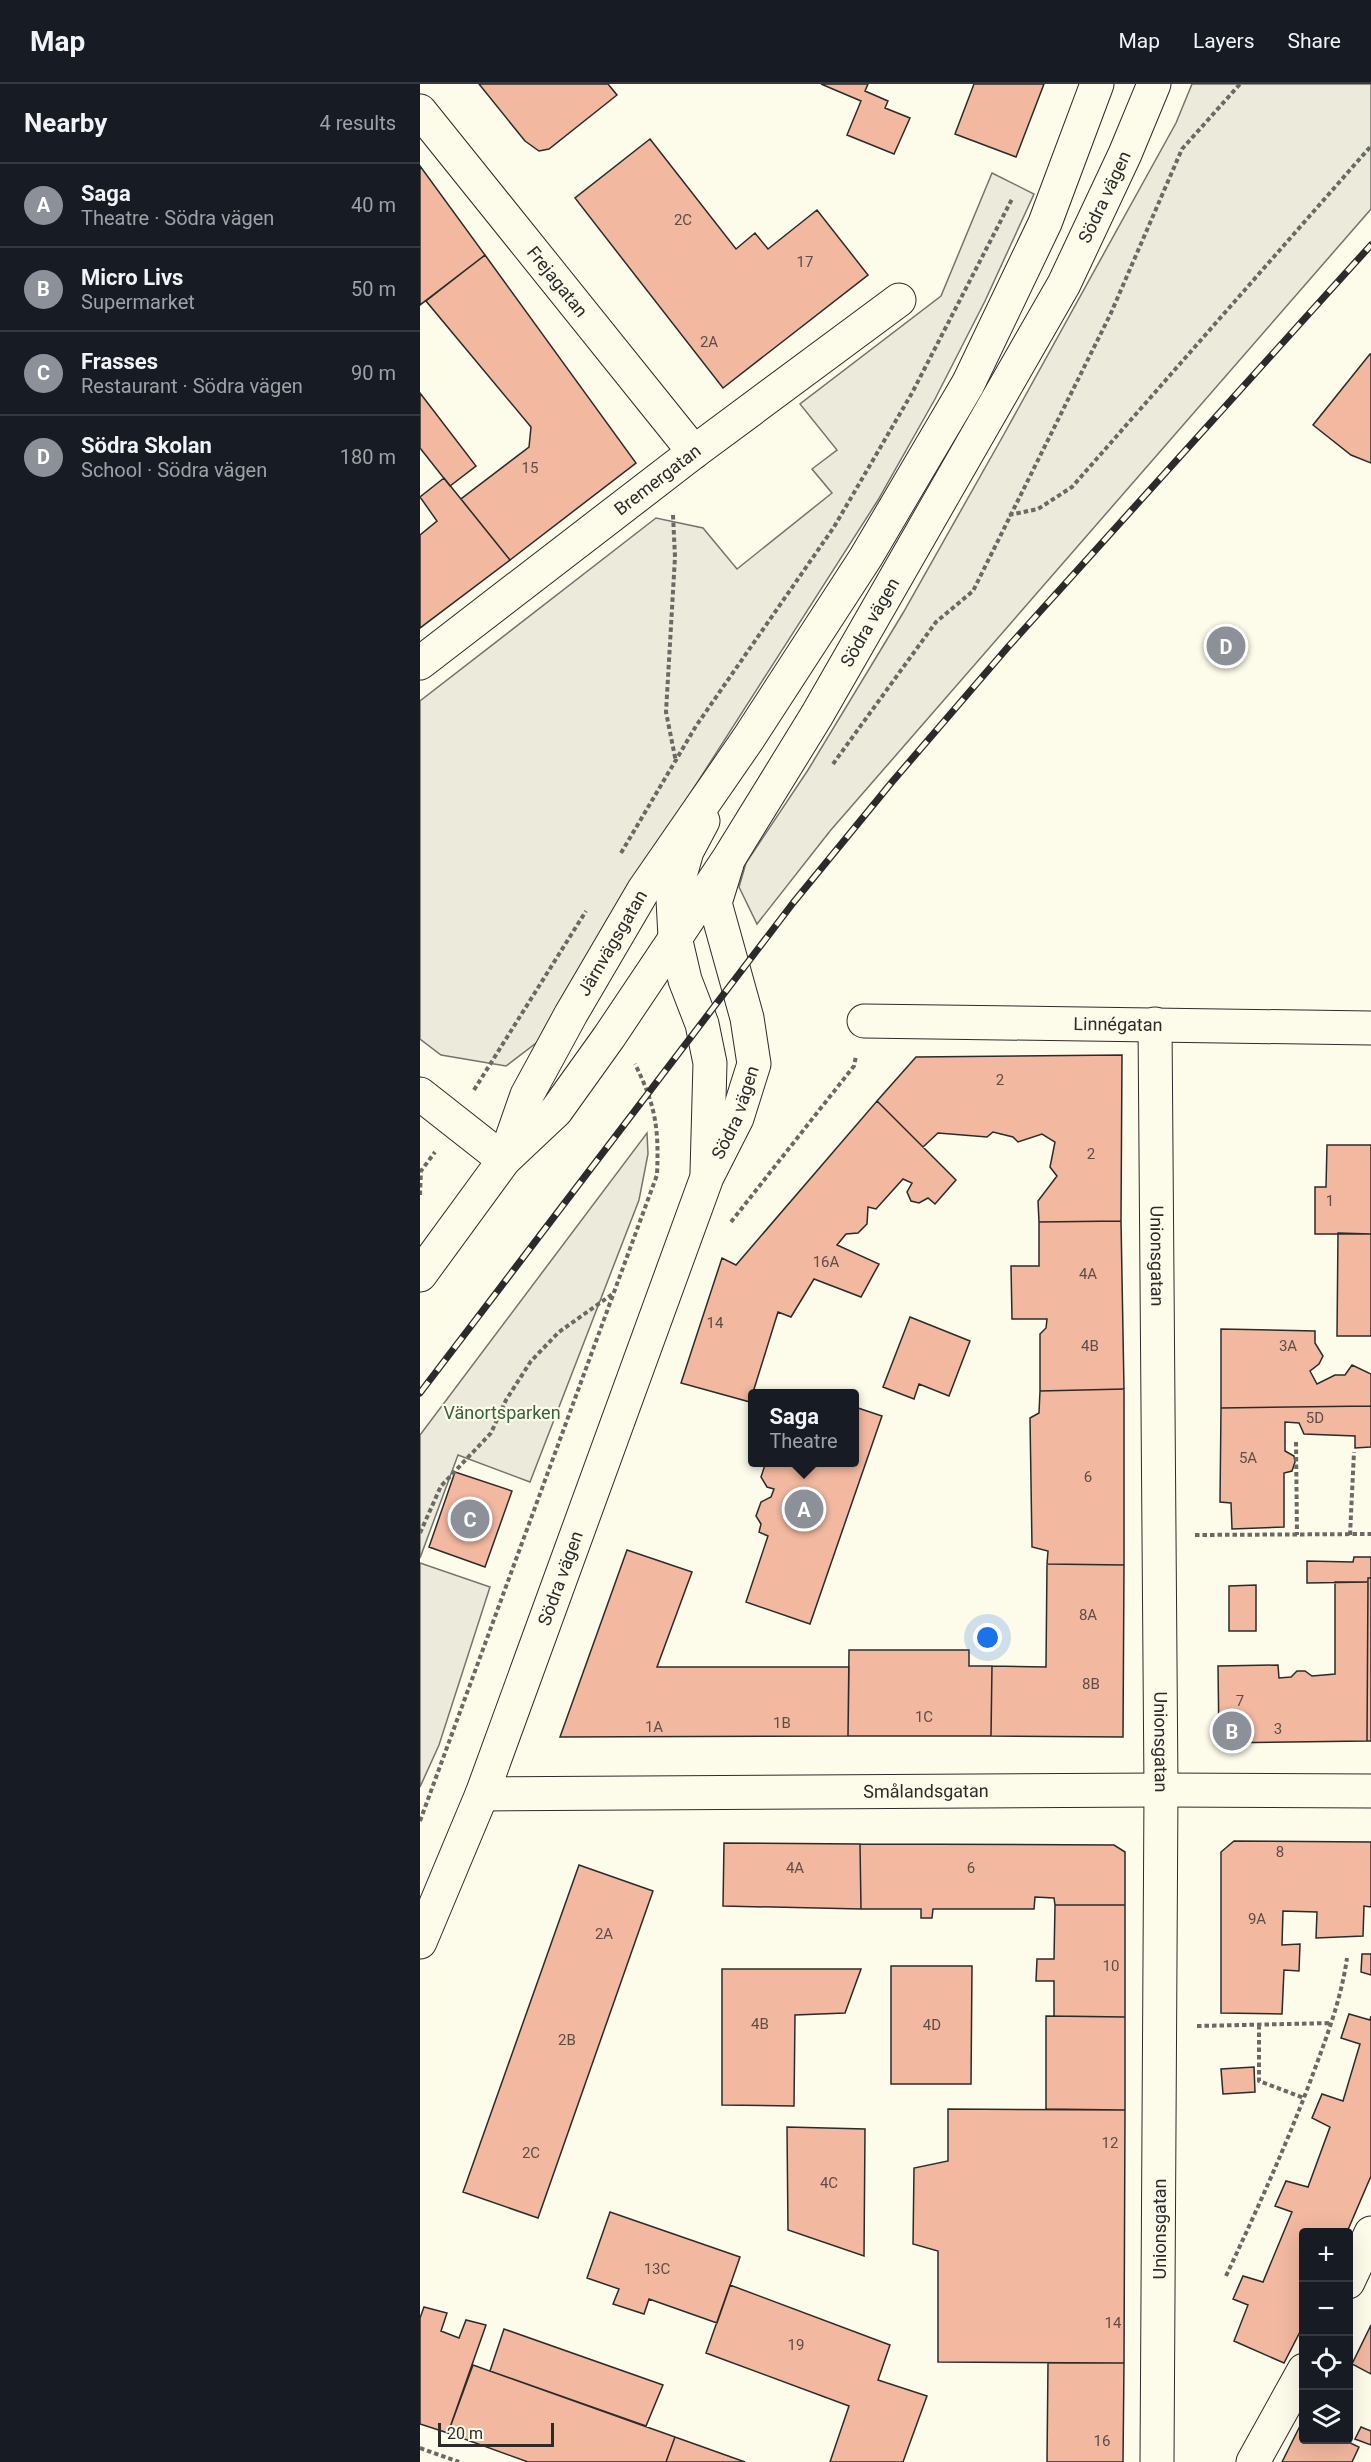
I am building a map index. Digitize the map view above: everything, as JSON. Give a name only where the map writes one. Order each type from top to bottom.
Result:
[{"type":"street","name":"Södra vägen","points":[[707,1176],[710,1063],[702,1024],[685,980],[675,937],[673,900],[687,851],[748,739],[866,557],[968,384],[1045,223],[1097,84]]},
{"type":"street","name":"Södra vägen","points":[[420,1942],[482,1794],[707,1176],[737,1118],[754,1064],[747,1018],[715,903],[729,858],[823,705],[1064,284],[1155,84]]},
{"type":"street","name":"Frejagatan","points":[[420,111],[682,461]]},
{"type":"street","name":"Bremergatan","points":[[420,663],[682,461],[899,300]]},
{"type":"street","name":"Järnvägsgatan","points":[[504,1160],[527,1095],[571,1014],[643,891],[748,739]]},
{"type":"street","name":"Järnvägsgatan","points":[[420,1275],[504,1160],[556,1112],[729,858]]},
{"type":"street","name":"Linnégatan","points":[[864,1021],[1371,1028]]},
{"type":"street","name":"Unionsgatan","points":[[1155,1024],[1161,1790],[1157,2462]]},
{"type":"street","points":[[420,1094],[504,1160]]},
{"type":"street","name":"Smålandsgatan","points":[[482,1794],[1371,1791]]},
{"type":"street","points":[[1353,2271],[1371,2233]]},
{"type":"street","points":[[1253,2462],[1299,2379]]},
{"type":"path","points":[[831,767],[936,622],[973,591],[1111,313],[1182,149],[1240,84]]},
{"type":"path","points":[[1009,515],[1038,509],[1072,487],[1371,146]]},
{"type":"path","points":[[619,857],[696,726],[834,527],[917,383],[1014,196]]},
{"type":"path","points":[[676,763],[666,712],[682,461]]},
{"type":"path","points":[[483,1073],[588,908]]},
{"type":"path","points":[[725,1230],[854,1066],[864,1021]]},
{"type":"path","points":[[420,1821],[422,1809],[657,1175],[659,1135],[649,1093],[630,1055]]},
{"type":"path","points":[[420,1195],[421,1171]]},
{"type":"path","points":[[420,1533],[441,1486],[491,1433],[506,1400],[531,1361],[559,1332],[614,1293]]},
{"type":"path","points":[[1296,1442],[1297,1535]]},
{"type":"path","points":[[1350,1535],[1354,1452]]},
{"type":"path","points":[[1159,1535],[1371,1534]]},
{"type":"path","points":[[1226,2276],[1304,2098],[1343,1986],[1347,1958]]},
{"type":"path","points":[[1160,2027],[1331,2023]]},
{"type":"path","points":[[1259,2025],[1259,2081],[1304,2098]]},
{"type":"path","points":[[420,2448],[459,2462]]},
{"type":"green space","points":[[1192,84],[1371,84],[1371,209],[830,831],[757,924],[739,887],[746,863],[808,770],[903,613],[1176,123]]},
{"type":"green space","points":[[992,173],[1034,194],[985,301],[935,399],[878,500],[649,858],[544,1037],[506,1066],[441,1055],[420,1039],[420,701],[656,518],[703,528],[737,569],[832,493],[812,469],[837,450],[800,404],[941,296]]},
{"type":"green space","name":"Vänortsparken","points":[[647,1133],[648,1154],[639,1200],[530,1482],[458,1455],[420,1558],[420,1435]]},
{"type":"green space","points":[[420,1563],[490,1587],[439,1745],[420,1787]]},
{"type":"building","points":[[479,84],[608,84],[617,95],[549,149],[539,151],[525,141]]},
{"type":"building","points":[[821,84],[868,84],[865,91],[888,101],[885,108],[910,118],[894,154],[847,135],[861,101]]},
{"type":"building","points":[[974,84],[1044,84],[1016,157],[955,134]]},
{"type":"building","points":[[650,139],[736,249],[755,233],[768,249],[817,210],[868,275],[723,388],[575,198]]},
{"type":"building","points":[[420,166],[485,255],[420,305]]},
{"type":"building","points":[[485,255],[636,463],[510,560],[461,499],[529,447],[531,427],[426,301]]},
{"type":"building","points":[[1370,354],[1371,463],[1351,455],[1313,425]]},
{"type":"building","points":[[420,393],[476,466],[450,486],[420,448]]},
{"type":"building","points":[[444,478],[510,560],[420,628],[420,535],[437,521],[420,497]]},
{"type":"building","points":[[1122,1055],[1121,1221],[1039,1222],[1038,1201],[1057,1176],[1050,1167],[1055,1142],[1042,1134],[1018,1142],[1013,1137],[993,1132],[987,1137],[938,1133],[923,1147],[877,1101],[916,1057]]},
{"type":"building","points":[[877,1101],[956,1180],[935,1204],[928,1198],[919,1203],[911,1201],[907,1192],[912,1183],[903,1179],[876,1209],[868,1207],[867,1224],[858,1233],[846,1234],[837,1245],[879,1264],[861,1297],[814,1279],[791,1317],[778,1312],[754,1389],[748,1389],[748,1401],[681,1383],[722,1258],[736,1265]]},
{"type":"building","points":[[1327,1145],[1371,1145],[1371,1234],[1315,1234],[1315,1187],[1326,1187]]},
{"type":"building","points":[[1121,1221],[1124,1389],[1040,1391],[1040,1334],[1046,1328],[1047,1319],[1012,1319],[1011,1266],[1039,1266],[1039,1222]]},
{"type":"building","points":[[1338,1233],[1371,1234],[1371,1336],[1337,1336]]},
{"type":"building","points":[[910,1317],[970,1341],[949,1396],[919,1384],[914,1399],[883,1387]]},
{"type":"building","points":[[1221,1329],[1315,1331],[1315,1343],[1323,1356],[1319,1364],[1310,1371],[1317,1384],[1335,1375],[1345,1375],[1352,1365],[1371,1374],[1371,1406],[1221,1408]]},
{"type":"building","points":[[1124,1389],[1124,1565],[1047,1564],[1048,1551],[1032,1547],[1030,1418],[1039,1413],[1040,1391]]},
{"type":"building","points":[[1371,1406],[1371,1447],[1355,1448],[1355,1436],[1304,1434],[1299,1423],[1285,1422],[1285,1451],[1294,1456],[1295,1462],[1292,1471],[1284,1473],[1284,1527],[1232,1529],[1231,1503],[1220,1502],[1221,1408]]},
{"type":"building","points":[[859,1408],[882,1416],[810,1624],[746,1602],[768,1536],[759,1532],[761,1524],[756,1516],[761,1502],[771,1497],[774,1489],[767,1487],[761,1477],[764,1467],[859,1467]]},
{"type":"building","points":[[455,1472],[512,1491],[485,1567],[429,1547]]},
{"type":"building","points":[[627,1550],[692,1572],[657,1667],[849,1667],[848,1736],[560,1737]]},
{"type":"building","points":[[1354,1557],[1371,1557],[1371,1578],[1368,1578],[1368,1582],[1307,1583],[1307,1561],[1353,1562]]},
{"type":"building","points":[[1047,1564],[1124,1565],[1123,1737],[991,1736],[992,1666],[1046,1667]]},
{"type":"building","points":[[1368,1578],[1371,1578],[1371,1741],[1367,1741]]},
{"type":"building","points":[[1335,1582],[1368,1582],[1367,1741],[1219,1743],[1218,1666],[1278,1665],[1279,1678],[1291,1677],[1297,1671],[1305,1671],[1312,1676],[1335,1674]]},
{"type":"building","points":[[1256,1585],[1256,1631],[1229,1631],[1229,1586]]},
{"type":"building","points":[[849,1650],[969,1650],[969,1666],[992,1666],[991,1736],[848,1736]]},
{"type":"building","points":[[1234,1841],[1371,1842],[1371,1907],[1364,1906],[1363,1936],[1316,1938],[1317,1912],[1283,1911],[1282,1945],[1300,1944],[1299,1971],[1284,1970],[1282,2014],[1221,2013],[1221,1852]]},
{"type":"building","points":[[724,1843],[860,1844],[861,1909],[723,1906]]},
{"type":"building","points":[[860,1844],[1114,1845],[1125,1852],[1125,1905],[1055,1905],[1054,1898],[1035,1897],[1034,1909],[933,1909],[932,1918],[921,1918],[921,1909],[861,1909]]},
{"type":"building","points":[[579,1865],[653,1891],[538,2218],[463,2192]]},
{"type":"building","points":[[1055,1905],[1125,1905],[1125,2017],[1054,2016],[1054,1981],[1036,1981],[1037,1959],[1054,1959]]},
{"type":"building","points":[[1362,1954],[1371,1954],[1371,1975],[1361,1972]]},
{"type":"building","points":[[891,1966],[972,1966],[971,2084],[891,2084]]},
{"type":"building","points":[[722,1969],[861,1969],[845,2013],[795,2015],[794,2106],[722,2105]]},
{"type":"building","points":[[1349,2014],[1370,2020],[1371,2016],[1371,2176],[1349,2228],[1299,2228],[1299,2334],[1284,2363],[1234,2341],[1248,2305],[1233,2299],[1243,2276],[1263,2282],[1292,2212],[1275,2206],[1286,2181],[1308,2187],[1330,2127],[1312,2118],[1322,2094],[1343,2101],[1360,2044],[1341,2038]]},
{"type":"building","points":[[1046,2016],[1125,2017],[1125,2110],[1046,2109]]},
{"type":"building","points":[[1254,2067],[1255,2092],[1223,2094],[1221,2069]]},
{"type":"building","points":[[948,2109],[1125,2110],[1124,2363],[938,2362],[938,2251],[913,2244],[914,2168],[948,2161]]},
{"type":"building","points":[[787,2127],[865,2129],[864,2256],[788,2230]]},
{"type":"building","points":[[610,2212],[740,2257],[717,2323],[649,2299],[644,2314],[613,2304],[619,2289],[587,2278]]},
{"type":"building","points":[[730,2285],[890,2345],[878,2380],[927,2396],[903,2462],[830,2462],[849,2406],[706,2353]]},
{"type":"building","points":[[424,2307],[447,2313],[441,2331],[459,2338],[466,2320],[486,2325],[448,2433],[420,2424],[420,2318]]},
{"type":"building","points":[[1371,2325],[1371,2374],[1353,2365]]},
{"type":"building","points":[[504,2329],[663,2385],[646,2426],[490,2371]]},
{"type":"building","points":[[1048,2363],[1124,2363],[1123,2462],[1047,2462]]},
{"type":"building","points":[[473,2365],[675,2437],[666,2462],[528,2462],[448,2433]]},
{"type":"building","points":[[1361,2427],[1371,2431],[1371,2445],[1355,2439]]},
{"type":"building","points":[[1299,2428],[1299,2444],[1353,2444],[1359,2447],[1352,2462],[1282,2462]]},
{"type":"building","points":[[675,2437],[745,2462],[666,2462]]},
{"type":"railway","points":[[420,1393],[793,903],[892,782],[1008,647],[1371,245]]},
{"type":"place","name":"Södra Skolan","points":[[1226,646]]},
{"type":"place","name":"Saga","points":[[804,1509]]},
{"type":"place","name":"Frasses","points":[[470,1519]]},
{"type":"place","name":"Micro Livs","points":[[1232,1731]]}]
